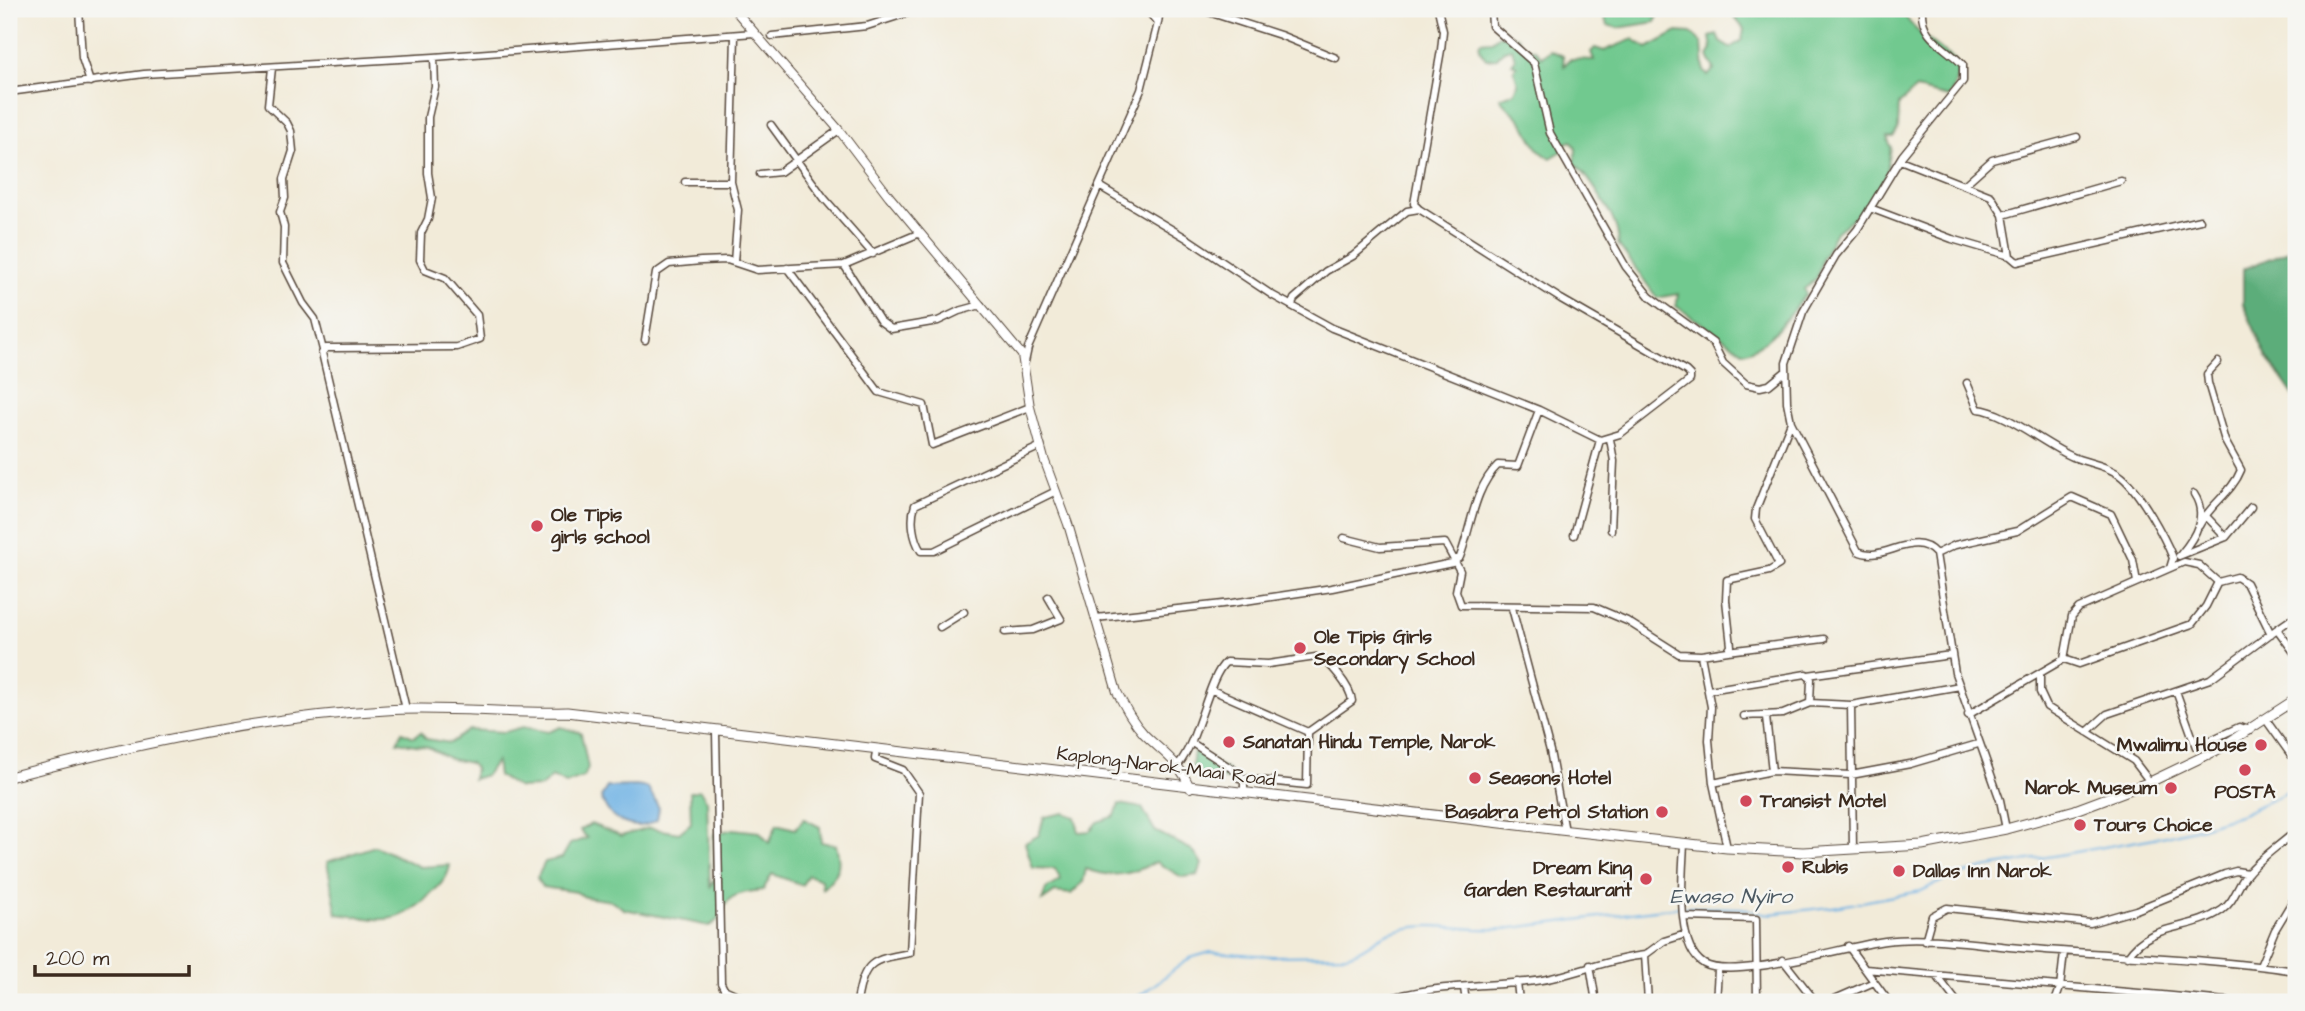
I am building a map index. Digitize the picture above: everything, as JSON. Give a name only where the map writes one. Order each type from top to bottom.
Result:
[{"type":"highway","name":"Kaplong-Narok-Maai Road","points":[[9,777],[191,733],[329,714],[405,709],[567,712],[716,732],[1565,831],[1727,848],[1803,852],[1922,845],[2006,829],[2075,810],[2150,782],[2217,750],[2296,699]]},
{"type":"main road","points":[[734,9],[839,130],[1025,362],[1030,407],[1054,492],[1068,524],[1096,618],[1108,669],[1124,707],[1143,733],[1178,765],[1190,788]]},
{"type":"street","points":[[79,9],[82,58],[90,82]]},
{"type":"street","points":[[772,36],[867,26],[920,9]]},
{"type":"street","points":[[1146,9],[1158,23]]},
{"type":"street","points":[[1025,362],[1028,348],[1141,90],[1160,9]]},
{"type":"street","points":[[1199,9],[1280,35],[1336,58]]},
{"type":"street","points":[[1099,186],[1332,328],[1539,410],[1600,440],[1610,439],[1690,380],[1690,374],[1561,299],[1414,204],[1441,50],[1443,31],[1438,9]]},
{"type":"street","points":[[1491,9],[1492,26],[1534,63],[1550,133],[1626,267],[1650,298],[1713,343],[1723,363],[1746,384],[1760,387],[1769,384],[1786,371]]},
{"type":"street","points":[[1922,9],[1922,18],[1933,42],[1961,62],[1964,76],[1960,86],[1900,160],[1808,302],[1786,371],[1791,422],[1859,552],[1871,554],[1919,544],[1927,546],[1936,554],[1951,655],[1968,715],[2000,800],[2006,829]]},
{"type":"street","points":[[9,92],[144,74],[272,68],[754,33]]},
{"type":"street","points":[[734,36],[731,181],[738,211],[734,262]]},
{"type":"street","points":[[323,350],[406,345],[457,347],[480,339],[477,315],[445,278],[425,270],[420,260],[421,233],[432,198],[428,173],[428,117],[435,87],[434,57]]},
{"type":"street","points":[[272,68],[268,105],[287,123],[293,151],[284,179],[285,198],[280,212],[284,227],[283,263],[315,319],[405,709]]},
{"type":"street","points":[[771,125],[824,198],[873,254]]},
{"type":"street","points":[[760,174],[780,172],[839,130]]},
{"type":"street","points":[[1964,185],[1992,160],[2077,137]]},
{"type":"street","points":[[1900,160],[1992,196],[2003,215],[2010,256]]},
{"type":"street","points":[[685,181],[731,181]]},
{"type":"street","points":[[2003,215],[2121,181]]},
{"type":"street","points":[[1870,208],[1952,239],[2010,256],[2017,262],[2200,220]]},
{"type":"street","points":[[1292,305],[1294,299],[1326,271],[1353,256],[1407,211],[1419,209]]},
{"type":"street","points":[[645,340],[656,273],[669,264],[734,262],[757,270],[844,265],[920,233]]},
{"type":"street","points":[[844,265],[880,321],[891,329],[938,321],[958,311],[981,305]]},
{"type":"street","points":[[787,268],[879,392],[924,405],[932,445],[1030,407]]},
{"type":"street","points":[[2170,568],[2205,514],[2232,487],[2241,470],[2225,441],[2208,383],[2207,374],[2218,362]]},
{"type":"street","points":[[1967,383],[1978,409],[2006,418],[2045,444],[2121,476],[2176,557]]},
{"type":"street","points":[[1096,618],[1232,603],[1332,588],[1457,560],[1462,554],[1472,513],[1492,472],[1498,465],[1518,466],[1539,410]]},
{"type":"street","points":[[1728,651],[1731,646],[1726,600],[1727,580],[1769,571],[1779,565],[1755,519],[1756,509],[1791,422]]},
{"type":"street","points":[[1610,439],[1614,461],[1611,530]]},
{"type":"street","points":[[1574,535],[1600,440]]},
{"type":"street","points":[[1041,446],[915,505],[913,521],[918,546],[921,551],[934,551],[1054,492]]},
{"type":"street","points":[[2194,494],[2200,503],[2199,526]]},
{"type":"street","points":[[1936,554],[1955,545],[2017,531],[2066,498],[2072,497],[2111,514],[2133,560],[2137,582]]},
{"type":"street","points":[[2176,557],[2226,537],[2251,507]]},
{"type":"street","points":[[2205,514],[2226,537]]},
{"type":"street","points":[[1344,538],[1380,547],[1442,542],[1457,560],[1460,571],[1456,591],[1461,605],[1513,608],[1594,607],[1627,621],[1679,654],[1701,655],[1824,639]]},
{"type":"street","points":[[1968,715],[2064,659],[2074,611],[2184,562],[2194,563],[2218,582]]},
{"type":"street","points":[[2064,659],[2079,664],[2192,624],[2218,582],[2237,577],[2246,583],[2274,632],[2296,655]]},
{"type":"street","points":[[1005,632],[1033,630],[1061,619],[1048,597]]},
{"type":"street","points":[[1513,608],[1550,751],[1565,831]]},
{"type":"street","points":[[940,627],[964,612]]},
{"type":"street","points":[[2087,732],[2107,714],[2213,677],[2296,616]]},
{"type":"street","points":[[1701,655],[1709,690],[1713,783],[1727,848]]},
{"type":"street","points":[[1709,690],[1951,655]]},
{"type":"street","points":[[1178,765],[1192,743],[1221,666],[1226,662],[1268,664],[1323,658],[1350,693],[1352,701],[1308,732]]},
{"type":"street","points":[[2040,673],[2040,692],[2047,706],[2140,766],[2150,782]]},
{"type":"street","points":[[1808,675],[1810,703]]},
{"type":"street","points":[[1744,716],[1766,717],[1793,712],[1810,703],[1851,705],[1961,686]]},
{"type":"street","points":[[1212,690],[1308,732]]},
{"type":"street","points":[[2176,691],[2196,747],[2239,727],[2249,731]]},
{"type":"street","points":[[1851,705],[1853,849]]},
{"type":"street","points":[[1766,717],[1772,771]]},
{"type":"street","points":[[2266,720],[2296,762]]},
{"type":"street","points":[[716,732],[721,983],[724,989],[752,1002]]},
{"type":"street","points":[[1239,778],[1307,785],[1308,732]]},
{"type":"street","points":[[1192,743],[1240,775],[1239,778],[1244,783],[1244,794]]},
{"type":"street","points":[[1713,783],[1772,771],[1851,775],[1910,764],[1978,744]]},
{"type":"street","points":[[2289,752],[2296,746]]},
{"type":"street","points":[[857,1002],[860,979],[865,971],[881,957],[910,953],[912,946],[910,923],[920,810],[919,793],[903,771],[878,763],[875,759],[876,751]]},
{"type":"street","points":[[2127,957],[2135,944],[2147,935],[2222,910],[2235,897],[2248,873],[2296,831]]},
{"type":"street","points":[[1684,843],[1686,934],[1698,960],[1718,970],[1757,967],[1848,946],[1894,940],[2260,966],[2296,971]]},
{"type":"street","points":[[1925,941],[1932,916],[1947,908],[2090,923],[2136,910],[2225,874],[2236,871],[2248,873]]},
{"type":"street","points":[[2260,966],[2296,895]]},
{"type":"street","points":[[1684,917],[1756,919],[1757,1002]]},
{"type":"street","points":[[1380,1002],[1413,993],[1555,977],[1590,965],[1645,955],[1664,941],[1686,934]]},
{"type":"street","points":[[1848,946],[1889,1002]]},
{"type":"street","points":[[2055,1002],[2060,988],[2064,952]]},
{"type":"street","points":[[1645,955],[1648,1002]]},
{"type":"street","points":[[1783,960],[1816,1002]]},
{"type":"street","points":[[1590,965],[1596,1002]]},
{"type":"street","points":[[1865,969],[2145,994],[2161,999],[2236,1002]]},
{"type":"street","points":[[1716,1002],[1718,970]]},
{"type":"street","points":[[1936,975],[1956,1002]]},
{"type":"street","points":[[1517,982],[1518,1002]]},
{"type":"street","points":[[1828,1002],[1874,982]]},
{"type":"street","points":[[1464,988],[1466,1002]]},
{"type":"street","points":[[1845,994],[1852,1002]]},
{"type":"street","points":[[2134,1002],[2145,994]]},
{"type":"green space","points":[[1602,9],[1647,9],[1645,13],[1658,16],[1655,22],[1618,28],[1607,25]]},
{"type":"green space","points":[[1761,9],[1902,9],[1917,30],[1954,59],[1957,73],[1956,83],[1949,97],[1916,89],[1899,104],[1898,129],[1893,137],[1887,137],[1891,147],[1886,176],[1869,205],[1836,232],[1822,259],[1817,278],[1804,289],[1806,294],[1779,328],[1763,343],[1744,352],[1676,306],[1678,294],[1657,298],[1618,244],[1618,235],[1610,214],[1575,163],[1576,149],[1572,141],[1565,143],[1562,151],[1551,158],[1545,155],[1536,146],[1524,124],[1500,98],[1515,92],[1518,84],[1514,70],[1517,66],[1512,64],[1515,60],[1512,48],[1504,50],[1497,58],[1486,59],[1479,49],[1480,42],[1492,41],[1499,35],[1517,37],[1523,47],[1535,50],[1542,57],[1550,50],[1563,56],[1564,66],[1570,59],[1594,60],[1591,52],[1595,48],[1604,51],[1633,39],[1647,48],[1677,32],[1691,33],[1702,43],[1704,71],[1708,76],[1714,69],[1708,56],[1712,49],[1710,37],[1717,35],[1720,42],[1730,48],[1742,40],[1744,29],[1735,18],[1738,13]]},
{"type":"green space","points":[[2296,231],[2296,399],[2267,357],[2243,304],[2243,269],[2288,251]]},
{"type":"green space","points":[[523,727],[549,732],[561,727],[581,733],[588,768],[584,777],[566,784],[552,777],[541,787],[519,788],[498,776],[496,761],[486,775],[473,779],[475,768],[470,763],[450,759],[428,747],[397,742],[402,732],[414,737],[421,732],[426,739],[450,743],[469,730],[505,732]]},
{"type":"green space","points":[[1194,751],[1228,770],[1233,781],[1191,774]]},
{"type":"green space","points":[[700,790],[707,801],[710,888],[715,878],[714,834],[733,829],[760,832],[769,843],[777,824],[795,829],[804,819],[820,827],[821,842],[836,845],[839,859],[832,879],[822,889],[821,880],[808,875],[802,885],[772,874],[763,890],[746,892],[729,900],[722,915],[709,926],[624,909],[612,901],[585,897],[576,892],[542,887],[537,878],[545,862],[562,858],[570,844],[587,838],[580,830],[591,824],[621,836],[649,828],[679,833],[691,823],[690,792]]},
{"type":"green space","points":[[1119,804],[1142,808],[1155,831],[1192,850],[1202,864],[1198,875],[1182,877],[1156,862],[1138,870],[1113,875],[1086,869],[1083,882],[1071,894],[1055,892],[1042,901],[1046,889],[1061,880],[1055,869],[1033,868],[1025,843],[1039,835],[1044,817],[1064,813],[1075,817],[1079,832],[1090,831],[1097,822],[1115,816]]},
{"type":"green space","points":[[375,846],[420,867],[450,865],[449,869],[444,880],[433,892],[420,904],[399,916],[379,919],[337,914],[327,862]]},
{"type":"water","points":[[607,787],[648,788],[659,808],[657,820],[640,826],[616,819],[601,797]]},
{"type":"waterway","name":"Ewaso Nyiro","points":[[1684,907],[1741,908],[1769,914],[1840,906],[1921,891],[1951,877],[1984,868],[2166,836],[2202,827],[2242,814],[2296,788]]},
{"type":"waterway","name":"Ewaso Nyiro","points":[[1131,1002],[1190,958],[1211,952],[1272,956],[1348,955],[1386,934],[1406,928],[1434,926],[1504,929],[1679,907]]},
{"type":"place","name":"Ole Tipis girls school","points":[[537,526]]},
{"type":"place","name":"Ole Tipis Girls Secondary School","points":[[1300,648]]},
{"type":"place","name":"Sanatan Hindu Temple, Narok","points":[[1229,742]]},
{"type":"place","name":"Mwalimu House","points":[[2261,745]]},
{"type":"place","name":"POSTA","points":[[2245,770]]},
{"type":"place","name":"Seasons Hotel","points":[[1475,778]]},
{"type":"place","name":"Narok Museum","points":[[2171,788]]},
{"type":"place","name":"Transist Motel","points":[[1746,801]]},
{"type":"place","name":"Basabra Petrol Station","points":[[1662,812]]},
{"type":"place","name":"Tours Choice","points":[[2080,825]]},
{"type":"place","name":"Rubis","points":[[1788,867]]},
{"type":"place","name":"Dallas Inn Narok","points":[[1899,871]]},
{"type":"place","name":"Dream King Garden Restaurant","points":[[1646,879]]}]
